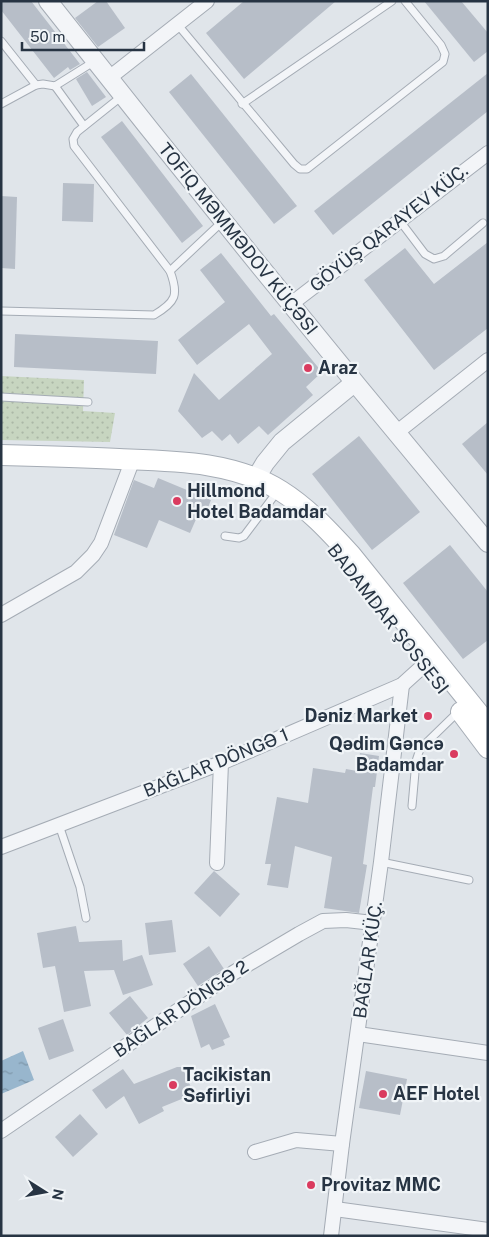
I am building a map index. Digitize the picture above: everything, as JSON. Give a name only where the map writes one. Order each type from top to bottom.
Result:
[{"type":"main road","name":"BADAMDAR ŞOSSESI","points":[[1,455],[133,459],[212,466],[256,478],[280,490],[327,529],[352,555],[486,737]]},
{"type":"main road","name":"BADAMDAR ŞOSSESI","points":[[256,478],[319,534],[345,562],[429,661],[460,710],[486,737]]},
{"type":"street","name":"TOFIQ MƏMMƏDOV KÜÇƏSI","points":[[48,1],[354,383],[488,543]]},
{"type":"street","points":[[109,78],[207,1]]},
{"type":"street","name":"GÖYÜŞ QARAYEV KÜÇ.","points":[[291,304],[488,153]]},
{"type":"street","points":[[396,433],[488,360]]},
{"type":"street","points":[[256,478],[282,442],[354,383]]},
{"type":"street","points":[[1,615],[76,572],[93,555],[101,543],[133,459]]},
{"type":"street","name":"BAĞLAR DÖNGƏ 1","points":[[1,846],[221,763],[402,685],[429,661]]},
{"type":"street","name":"BAĞLAR KÜÇ.","points":[[331,1236],[381,862],[402,685]]},
{"type":"street","points":[[217,863],[221,763]]},
{"type":"street","name":"BAĞLAR DÖNGƏ 2","points":[[1,1131],[234,973],[299,934],[323,921],[346,920],[373,923]]},
{"type":"street","points":[[358,1034],[488,1053]]},
{"type":"street","points":[[255,1152],[296,1140],[342,1144]]},
{"type":"street","points":[[335,1209],[488,1230]]},
{"type":"lane","points":[[242,104],[392,1]]},
{"type":"lane","points":[[178,25],[294,164],[300,168],[307,169],[443,62],[445,54],[441,45],[406,1]]},
{"type":"lane","points":[[1,41],[36,85]]},
{"type":"lane","points":[[1,104],[36,85],[55,86],[95,61]]},
{"type":"lane","points":[[55,86],[84,126]]},
{"type":"lane","points":[[1,311],[154,315],[169,306],[174,295],[175,284],[170,271],[74,146],[73,139],[77,132],[123,96]]},
{"type":"lane","points":[[170,271],[223,221]]},
{"type":"lane","points":[[400,221],[425,254],[434,259],[444,256],[483,223]]},
{"type":"lane","points":[[1,397],[88,402]]},
{"type":"lane","points":[[225,536],[239,538],[244,536],[274,496]]},
{"type":"lane","points":[[412,806],[416,761],[420,749],[460,710]]},
{"type":"lane","points":[[58,824],[80,887],[86,918]]},
{"type":"lane","points":[[381,862],[468,880]]},
{"type":"green space","points":[[1,376],[84,380],[83,411],[115,413],[110,442],[1,440]]},
{"type":"water","points":[[23,1051],[34,1080],[1,1094],[1,1061]]},
{"type":"building","points":[[1,1],[31,1],[80,64],[70,70],[68,67],[54,78],[1,10]]},
{"type":"building","points":[[98,1],[106,1],[125,28],[98,47],[75,18]]},
{"type":"building","points":[[244,1],[336,1],[244,79],[206,33]]},
{"type":"building","points":[[424,1],[461,1],[488,33],[488,51],[474,62]]},
{"type":"building","points":[[87,72],[106,97],[92,106],[76,79]]},
{"type":"building","points":[[488,73],[488,111],[333,235],[314,211]]},
{"type":"building","points":[[191,74],[297,206],[274,224],[169,92]]},
{"type":"building","points":[[122,121],[203,226],[182,243],[101,137]]},
{"type":"building","points":[[63,183],[94,184],[93,222],[62,221]]},
{"type":"building","points":[[1,196],[17,197],[15,269],[1,268]]},
{"type":"building","points":[[488,242],[488,328],[434,370],[364,280],[405,248],[434,284]]},
{"type":"building","points":[[221,253],[271,316],[274,314],[322,372],[306,387],[313,395],[268,435],[259,426],[238,444],[230,434],[222,441],[212,431],[202,438],[178,411],[194,373],[219,400],[272,354],[249,324],[197,365],[178,340],[225,302],[200,270]]},
{"type":"building","points":[[15,334],[158,341],[156,374],[14,367]]},
{"type":"building","points":[[488,422],[488,475],[462,444]]},
{"type":"building","points":[[359,436],[420,512],[372,550],[312,474]]},
{"type":"building","points":[[158,478],[211,500],[203,520],[197,517],[190,533],[159,520],[147,548],[114,535],[134,480],[154,488]]},
{"type":"building","points":[[450,545],[488,592],[488,640],[463,659],[403,583]]},
{"type":"building","points":[[360,753],[379,756],[363,864],[367,865],[359,913],[324,908],[332,857],[295,846],[288,888],[267,885],[271,864],[265,864],[277,797],[308,803],[313,768],[345,773],[346,769],[357,771]]},
{"type":"building","points":[[214,871],[240,894],[220,917],[194,893]]},
{"type":"building","points":[[172,920],[176,952],[149,955],[145,923]]},
{"type":"building","points":[[76,926],[79,942],[122,940],[123,961],[142,955],[153,985],[123,995],[114,970],[84,971],[91,1006],[64,1012],[55,966],[43,968],[37,933]]},
{"type":"building","points":[[209,946],[224,969],[198,986],[183,964]]},
{"type":"building","points":[[130,996],[148,1018],[127,1035],[109,1013]]},
{"type":"building","points":[[215,1004],[230,1037],[223,1040],[225,1045],[212,1050],[209,1044],[201,1048],[191,1016]]},
{"type":"building","points":[[63,1019],[74,1051],[49,1060],[38,1028]]},
{"type":"building","points":[[177,1067],[182,1067],[194,1094],[162,1107],[164,1111],[139,1124],[124,1096],[106,1109],[92,1090],[123,1069],[134,1084]]},
{"type":"building","name":"AEF Hotel","points":[[366,1071],[407,1079],[400,1115],[359,1108]]},
{"type":"building","points":[[80,1114],[98,1134],[73,1157],[55,1137]]},
{"type":"place","name":"Araz","points":[[308,368]]},
{"type":"place","name":"Hillmond Hotel Badamdar","points":[[177,501]]},
{"type":"place","name":"Dəniz Market","points":[[428,716]]},
{"type":"place","name":"Qədim Gəncə Badamdar","points":[[454,754]]},
{"type":"place","name":"Tacikistan Səfirliyi","points":[[173,1085]]},
{"type":"place","name":"AEF Hotel","points":[[383,1094]]},
{"type":"place","name":"Provitaz MMC","points":[[311,1185]]}]
